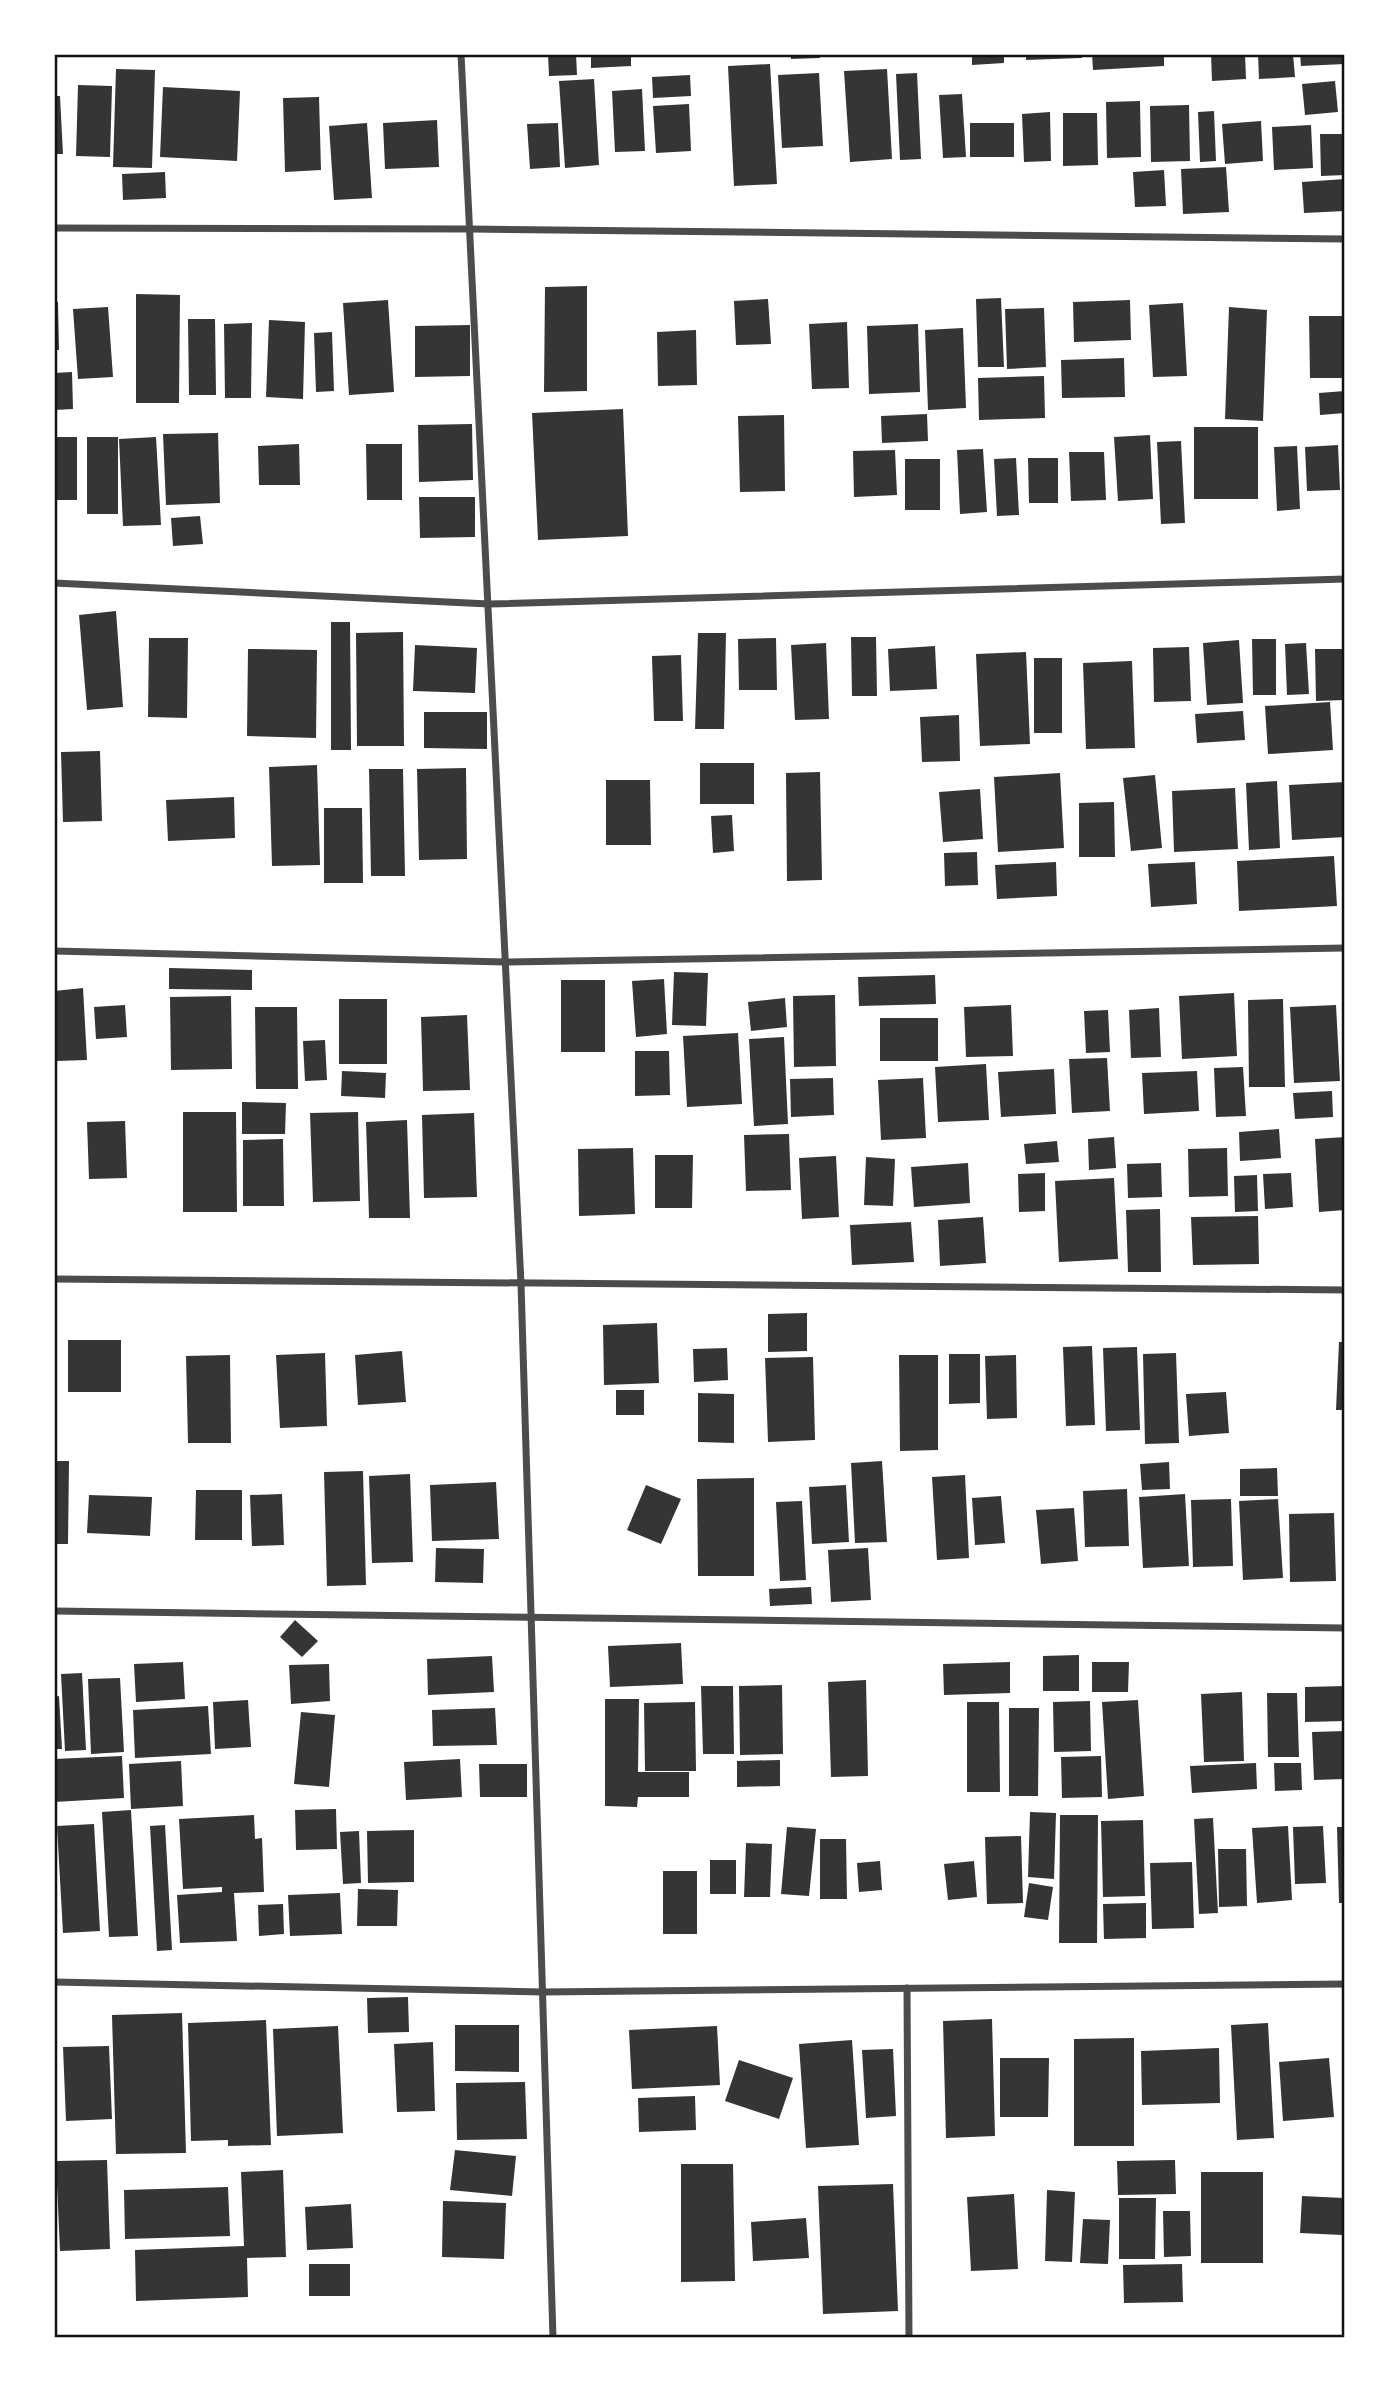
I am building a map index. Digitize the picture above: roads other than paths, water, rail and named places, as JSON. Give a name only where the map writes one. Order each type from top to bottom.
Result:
[{"type":"street","points":[[461,54],[521,1284],[553,2338]]},
{"type":"street","points":[[54,228],[470,229],[1345,239]]},
{"type":"street","points":[[54,583],[489,604],[1345,579]]},
{"type":"street","points":[[54,951],[505,962],[1345,947]]},
{"type":"street","points":[[54,1279],[1345,1290]]},
{"type":"street","points":[[54,1611],[1345,1628]]},
{"type":"street","points":[[54,1982],[542,1992],[1345,1984]]},
{"type":"street","points":[[907,1988],[909,2338]]}]
